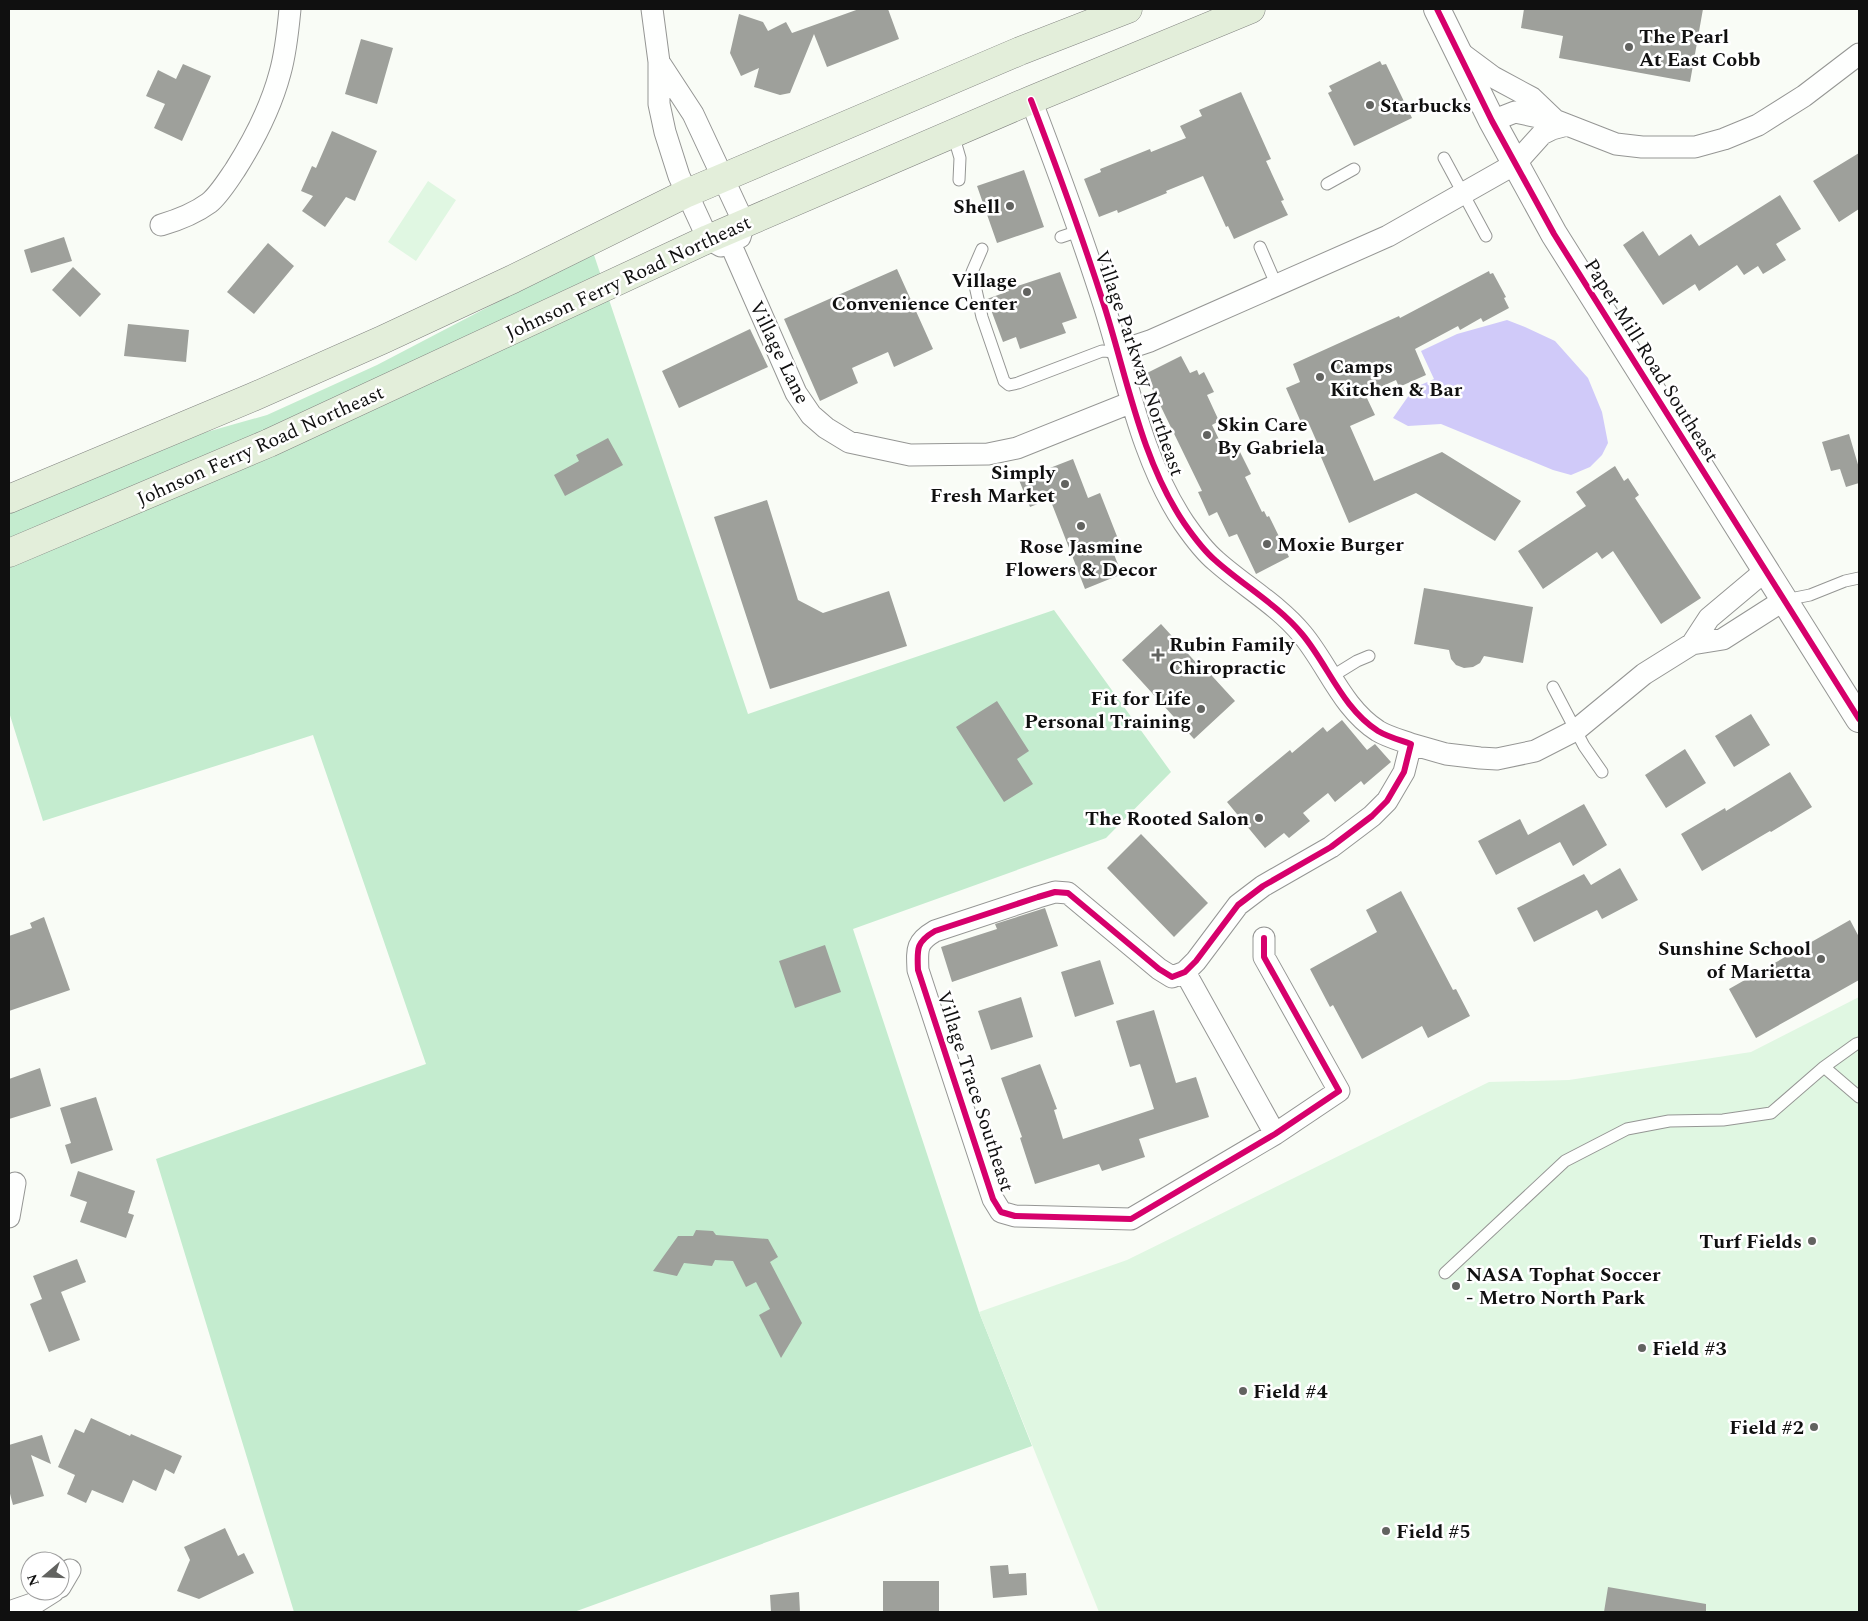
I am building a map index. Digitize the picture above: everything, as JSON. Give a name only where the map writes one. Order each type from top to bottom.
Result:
[{"type":"main road","points":[[9,500],[253,397],[382,340],[513,279],[687,193],[1020,51],[1128,9]]},
{"type":"main road","name":"Johnson Ferry Road Northeast","points":[[9,553],[269,443],[744,223],[1031,100],[1251,9]]},
{"type":"street","points":[[161,225],[185,218],[210,202],[231,176],[247,151],[267,111],[280,73],[287,42],[290,9]]},
{"type":"street","points":[[652,9],[660,62],[659,104],[664,132],[687,193],[708,239],[734,252],[744,223],[693,114],[660,62]]},
{"type":"street","name":"Paper Mill Road Southeast","points":[[1436,9],[1492,121],[1554,234],[1859,719]]},
{"type":"street","points":[[1457,50],[1493,77],[1532,98],[1562,123]]},
{"type":"street","points":[[1492,121],[1515,112],[1562,123],[1616,144],[1642,147],[1696,147],[1724,139],[1758,125],[1804,96],[1859,54]]},
{"type":"street","name":"Village Parkway Northeast","points":[[1031,100],[1070,234],[1104,306],[1132,402],[1152,459],[1168,496],[1184,523],[1214,560],[1301,632],[1342,694],[1359,714],[1378,730],[1410,744],[1463,757],[1497,759],[1535,751],[1576,730],[1644,674],[1692,644],[1723,639],[1784,600]]},
{"type":"street","name":"Village Parkway Northeast","points":[[1117,352],[1150,341],[1388,236],[1515,164],[1542,134],[1562,123]]},
{"type":"street","name":"Village Lane","points":[[734,252],[796,393],[811,415],[826,428],[849,442],[910,455],[988,454],[1017,448],[1132,402]]},
{"type":"street","name":"Village Parkway Northeast","points":[[1692,644],[1709,618],[1765,571]]},
{"type":"street","points":[[1275,1134],[1185,972],[1196,961],[1238,905],[1263,886],[1331,846],[1372,816],[1387,802],[1404,772],[1410,744]]},
{"type":"street","name":"Village Trace Southeast","points":[[1185,972],[1172,977],[1159,969],[1068,893],[1055,892],[1038,896],[935,931],[923,938],[917,951],[918,970],[993,1199],[1001,1212],[1015,1216],[1131,1219],[1275,1134],[1339,1090],[1264,957],[1264,938]]},
{"type":"street","points":[[9,1217],[15,1183]]},
{"type":"street","points":[[9,1612],[38,1601]]},
{"type":"lane","points":[[953,134],[960,158],[959,180]]},
{"type":"lane","points":[[1444,158],[1486,236]]},
{"type":"lane","points":[[1328,184],[1354,169]]},
{"type":"lane","points":[[1260,247],[1276,284]]},
{"type":"lane","points":[[982,249],[972,272],[982,317],[1004,381],[1009,385],[1018,384],[1102,351],[1117,352]]},
{"type":"lane","points":[[1784,600],[1810,595],[1845,581],[1859,578]]},
{"type":"lane","points":[[1331,677],[1369,656]]},
{"type":"lane","points":[[1553,687],[1584,746],[1602,772]]},
{"type":"lane","points":[[1445,1273],[1565,1161],[1627,1129],[1669,1121],[1724,1120],[1771,1113],[1824,1067],[1856,1044],[1859,1044]]},
{"type":"lane","points":[[1824,1067],[1859,1097]]},
{"type":"green space","points":[[428,181],[456,200],[416,261],[388,242]]},
{"type":"green space","points":[[593,252],[748,714],[1054,610],[1171,772],[1106,838],[853,929],[979,1312],[1032,1446],[574,1612],[294,1612],[156,1159],[426,1064],[313,735],[43,821],[9,712],[9,488],[267,415],[377,365]]},
{"type":"green space","name":"NASA Tophat Soccer - Metro North Park","points":[[1859,997],[1859,1612],[1099,1612],[979,1312],[1127,1260],[1489,1082],[1569,1080],[1751,1052]]},
{"type":"shaded area","points":[[1507,320],[1555,341],[1588,378],[1602,412],[1608,443],[1602,455],[1590,467],[1571,475],[1553,470],[1441,424],[1408,426],[1393,418],[1414,388],[1434,379],[1421,351],[1457,334]]},
{"type":"building","points":[[859,9],[888,9],[899,39],[827,67],[814,34],[790,93],[780,95],[754,87],[759,68],[741,76],[730,53],[739,14],[763,22],[768,31],[786,22],[792,33]]},
{"type":"building","name":"The Pearl At East Cobb","points":[[1524,9],[1703,9],[1690,82],[1559,58],[1563,36],[1521,28]]},
{"type":"building","points":[[361,39],[393,48],[377,104],[345,94]]},
{"type":"building","name":"Starbucks","points":[[1380,61],[1382,65],[1386,64],[1412,118],[1354,146],[1328,93],[1332,91],[1329,86]]},
{"type":"building","points":[[183,64],[211,76],[182,141],[154,128],[165,104],[146,96],[158,70],[176,79]]},
{"type":"building","points":[[1241,92],[1271,159],[1266,161],[1284,200],[1281,201],[1288,215],[1234,239],[1228,226],[1226,227],[1203,176],[1118,213],[1117,210],[1099,217],[1084,179],[1101,172],[1100,169],[1150,149],[1151,152],[1186,138],[1180,126],[1202,116],[1199,110]]},
{"type":"building","points":[[332,131],[377,151],[355,201],[346,197],[325,227],[302,211],[313,196],[301,191],[312,166],[316,168]]},
{"type":"building","points":[[1859,153],[1859,209],[1839,222],[1813,181]]},
{"type":"building","name":"Shell","points":[[1024,170],[1044,227],[997,243],[977,186]]},
{"type":"building","points":[[1780,195],[1801,229],[1776,244],[1786,260],[1763,274],[1758,266],[1744,275],[1737,265],[1699,291],[1695,284],[1663,305],[1623,245],[1643,231],[1659,256],[1691,234],[1699,246]]},
{"type":"building","points":[[64,237],[72,261],[31,273],[24,250]]},
{"type":"building","points":[[268,243],[294,266],[254,314],[227,292]]},
{"type":"building","points":[[73,267],[101,294],[80,317],[52,290]]},
{"type":"building","points":[[897,269],[933,349],[894,367],[888,352],[852,368],[858,383],[820,401],[784,319]]},
{"type":"building","points":[[1489,271],[1490,274],[1493,273],[1506,297],[1504,298],[1509,308],[1483,322],[1481,318],[1460,330],[1458,326],[1415,349],[1426,375],[1399,387],[1396,380],[1365,394],[1375,415],[1350,426],[1374,481],[1442,452],[1521,501],[1495,541],[1416,493],[1349,523],[1309,424],[1303,427],[1286,388],[1300,382],[1293,364],[1399,316],[1400,318]]},
{"type":"building","points":[[1060,272],[1077,318],[1062,323],[1066,333],[1020,349],[1016,337],[1003,342],[987,299],[1009,291],[1008,289]]},
{"type":"building","points":[[128,324],[189,330],[186,362],[124,356]]},
{"type":"building","points":[[750,329],[768,367],[679,408],[662,371]]},
{"type":"building","points":[[1181,356],[1190,373],[1197,370],[1199,375],[1204,372],[1214,392],[1207,395],[1219,421],[1212,425],[1226,454],[1238,448],[1251,474],[1245,477],[1262,512],[1264,511],[1267,517],[1269,516],[1289,557],[1256,574],[1237,534],[1229,537],[1217,512],[1209,516],[1198,492],[1202,491],[1145,374]]},
{"type":"building","points":[[1849,434],[1859,468],[1859,483],[1846,487],[1840,469],[1831,471],[1822,442]]},
{"type":"building","points":[[608,438],[623,465],[565,496],[554,475],[579,461],[576,455]]},
{"type":"building","points":[[1073,459],[1088,498],[1100,493],[1122,549],[1113,552],[1122,574],[1085,589],[1050,499],[1030,507],[1019,480]]},
{"type":"building","points":[[1615,466],[1624,481],[1628,478],[1639,495],[1635,498],[1701,598],[1661,624],[1613,551],[1602,559],[1597,552],[1543,589],[1518,551],[1586,506],[1576,492]]},
{"type":"building","points":[[767,500],[798,600],[823,613],[889,591],[907,646],[770,689],[714,517]]},
{"type":"building","points":[[1424,588],[1533,607],[1523,663],[1484,656],[1480,663],[1473,667],[1464,668],[1456,665],[1451,659],[1449,650],[1414,644]]},
{"type":"building","points":[[1161,624],[1200,667],[1202,665],[1235,701],[1194,739],[1122,660]]},
{"type":"building","points":[[997,701],[1029,751],[1017,759],[1033,784],[1004,802],[956,727]]},
{"type":"building","points":[[1751,714],[1770,745],[1734,767],[1715,736]]},
{"type":"building","points":[[1342,720],[1367,750],[1375,744],[1391,762],[1364,785],[1361,781],[1335,802],[1328,793],[1303,813],[1310,821],[1289,838],[1284,833],[1265,848],[1227,802],[1290,750],[1292,753],[1323,727],[1327,732]]},
{"type":"building","points":[[1685,749],[1706,783],[1666,808],[1645,775]]},
{"type":"building","points":[[1790,772],[1812,807],[1702,871],[1681,834],[1725,808],[1726,811]]},
{"type":"building","points":[[1584,804],[1607,845],[1573,866],[1560,842],[1496,875],[1478,841],[1520,819],[1528,835]]},
{"type":"building","points":[[1141,834],[1208,903],[1174,937],[1107,868]]},
{"type":"building","points":[[1620,868],[1638,900],[1602,919],[1597,910],[1534,942],[1517,908],[1584,874],[1591,885]]},
{"type":"building","points":[[1401,891],[1453,990],[1456,989],[1470,1016],[1428,1038],[1422,1026],[1362,1059],[1333,1005],[1330,1007],[1310,969],[1377,932],[1366,910]]},
{"type":"building","points":[[1045,908],[1058,946],[952,982],[941,947],[997,929],[995,924]]},
{"type":"building","points":[[44,917],[70,990],[9,1011],[9,936],[32,928],[30,923]]},
{"type":"building","name":"Sunshine School of Marietta","points":[[1850,920],[1859,937],[1859,980],[1756,1038],[1729,989]]},
{"type":"building","points":[[825,945],[841,992],[795,1008],[779,961]]},
{"type":"building","points":[[1100,960],[1114,1004],[1075,1017],[1061,972]]},
{"type":"building","points":[[1021,997],[1033,1037],[991,1050],[978,1011]]},
{"type":"building","points":[[1154,1010],[1176,1083],[1196,1077],[1209,1117],[1139,1139],[1145,1157],[1102,1171],[1099,1164],[1035,1184],[1020,1138],[1022,1137],[1001,1078],[1040,1064],[1057,1109],[1054,1110],[1063,1139],[1154,1109],[1140,1064],[1130,1067],[1116,1021]]},
{"type":"building","points":[[40,1068],[51,1106],[9,1119],[9,1079]]},
{"type":"building","points":[[96,1097],[113,1150],[71,1164],[65,1145],[71,1143],[60,1108]]},
{"type":"building","points":[[78,1171],[135,1191],[128,1213],[134,1215],[126,1238],[80,1222],[87,1202],[70,1196]]},
{"type":"building","points":[[696,1230],[713,1231],[716,1235],[768,1239],[778,1257],[770,1262],[802,1323],[781,1358],[759,1315],[770,1309],[756,1282],[746,1287],[733,1261],[715,1260],[712,1266],[684,1263],[677,1276],[653,1271],[678,1236],[693,1236]]},
{"type":"building","points":[[77,1259],[86,1282],[61,1292],[80,1340],[49,1352],[30,1304],[42,1299],[33,1276]]},
{"type":"building","points":[[91,1418],[130,1436],[131,1434],[182,1456],[174,1474],[165,1469],[156,1491],[133,1480],[123,1503],[92,1490],[86,1503],[67,1494],[75,1475],[58,1467],[75,1429],[84,1433]]},
{"type":"building","points":[[42,1435],[51,1464],[31,1455],[44,1496],[13,1505],[9,1490],[9,1445]]},
{"type":"building","points":[[225,1528],[238,1556],[244,1553],[254,1573],[199,1599],[177,1591],[190,1560],[184,1547]]},
{"type":"building","points":[[1008,1565],[1009,1574],[1026,1573],[1027,1595],[993,1598],[990,1566]]},
{"type":"building","points":[[883,1581],[939,1581],[939,1612],[883,1612]]},
{"type":"building","points":[[1608,1587],[1706,1604],[1706,1612],[1604,1612]]},
{"type":"building","points":[[799,1592],[800,1612],[771,1612],[770,1595]]},
{"type":"cycle path","points":[[1437,9],[1492,121],[1554,234],[1859,719]]},
{"type":"cycle path","points":[[1031,100],[1096,279],[1136,417],[1169,498],[1184,523],[1207,553],[1282,614],[1302,634],[1345,698],[1365,722],[1390,737],[1411,744],[1404,772],[1387,801],[1372,816],[1331,847],[1263,886],[1238,905],[1196,961],[1185,972],[1172,977],[1159,969],[1068,893],[1055,892],[1038,897],[935,931],[924,939],[918,951],[918,970],[993,1199],[1001,1212],[1015,1216],[1131,1219],[1275,1134],[1339,1091],[1264,957],[1264,938]]},
{"type":"place","name":"The Pearl At East Cobb","points":[[1629,47]]},
{"type":"place","name":"Starbucks","points":[[1370,105]]},
{"type":"place","name":"Shell","points":[[1010,206]]},
{"type":"place","name":"Village Convenience Center","points":[[1027,292]]},
{"type":"place","name":"Camps Kitchen & Bar","points":[[1320,377]]},
{"type":"place","name":"Skin Care By Gabriela","points":[[1207,435]]},
{"type":"place","name":"Simply Fresh Market","points":[[1065,484]]},
{"type":"place","name":"Rose Jasmine Flowers & Decor","points":[[1081,526]]},
{"type":"place","name":"Moxie Burger","points":[[1267,544]]},
{"type":"place","name":"Rubin Family Chiropractic","points":[[1158,655]]},
{"type":"place","name":"Fit for Life Personal Training","points":[[1201,709]]},
{"type":"place","name":"The Rooted Salon","points":[[1259,818]]},
{"type":"place","name":"Sunshine School of Marietta","points":[[1821,959]]},
{"type":"place","name":"Turf Fields","points":[[1812,1241]]},
{"type":"place","name":"NASA Tophat Soccer - Metro North Park","points":[[1456,1286]]},
{"type":"place","name":"Field #3","points":[[1642,1348]]},
{"type":"place","name":"Field #4","points":[[1243,1391]]},
{"type":"place","name":"Field #2","points":[[1814,1427]]},
{"type":"place","name":"Field #5","points":[[1386,1531]]}]
